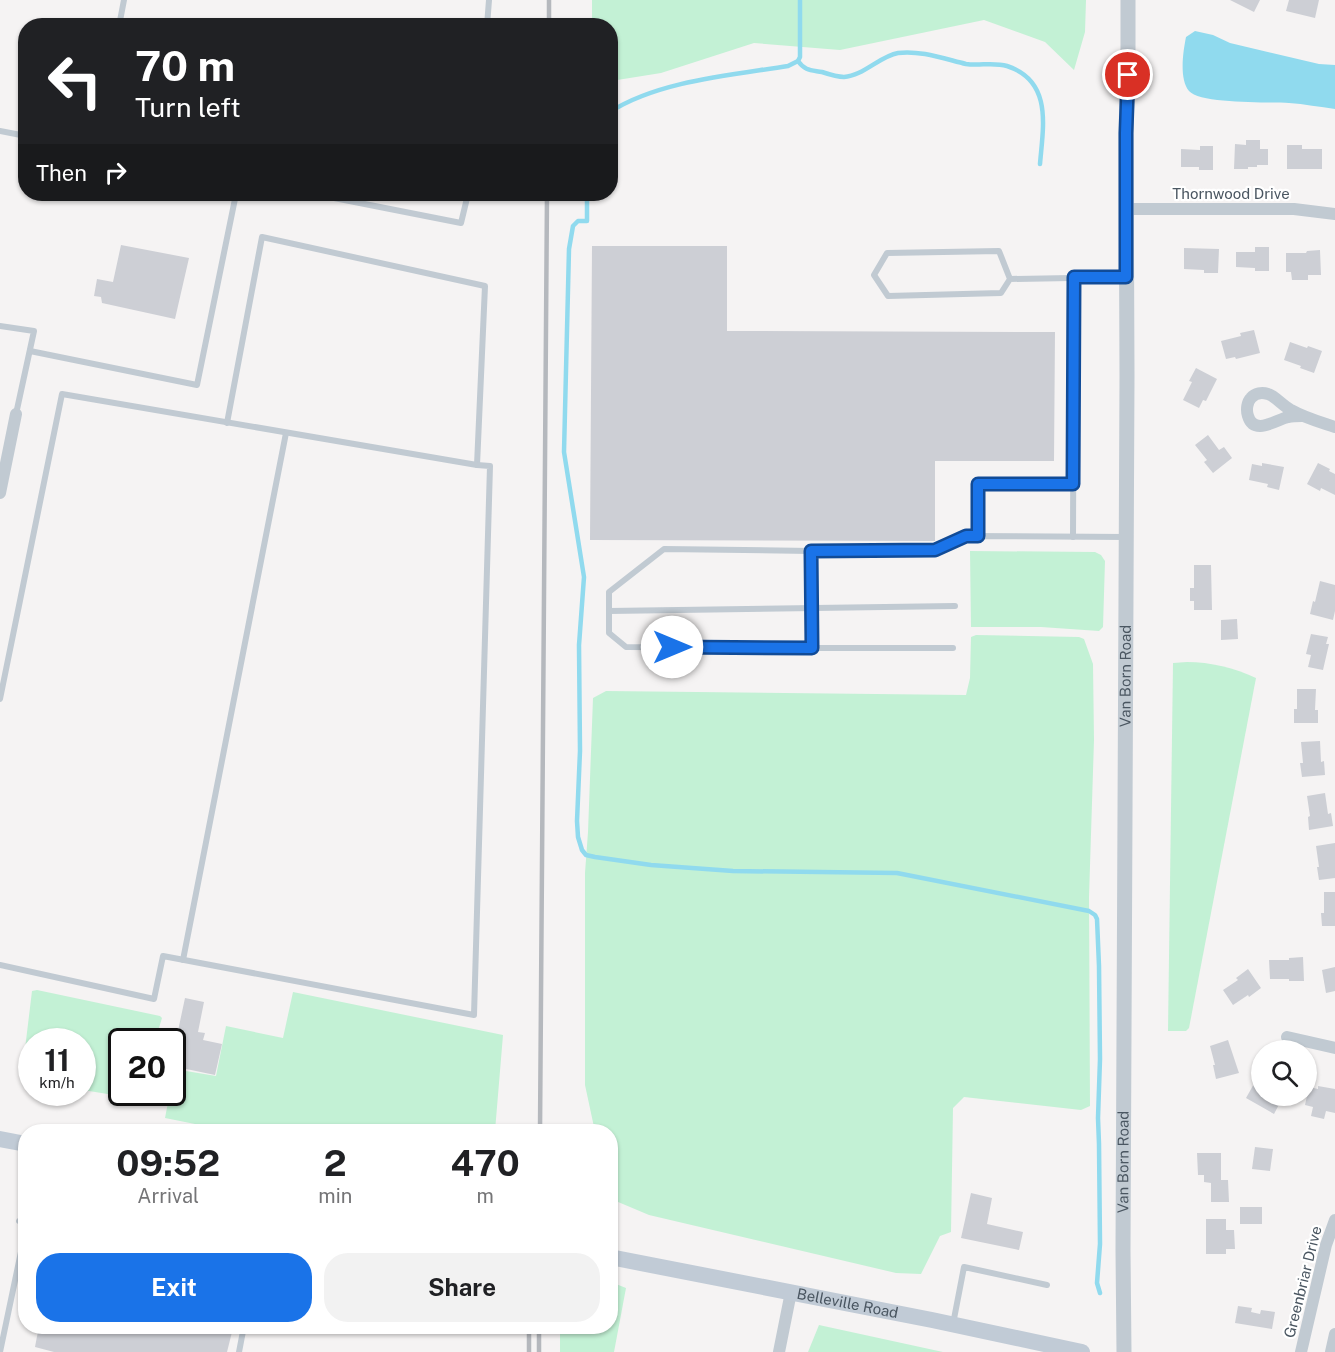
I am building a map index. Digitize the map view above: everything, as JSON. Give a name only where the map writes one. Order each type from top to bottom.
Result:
[{"type":"main road","points":[[0,1139],[18,1142]]},
{"type":"main road","name":"Belleville Road","points":[[618,1259],[1082,1352]]},
{"type":"street","name":"Van Born Road","points":[[1124,1352],[1128,0]]},
{"type":"street","name":"Thornwood Drive","points":[[1126,209],[1294,209],[1335,214]]},
{"type":"street","points":[[0,493],[16,414]]},
{"type":"street","points":[[1302,416],[1335,427]]},
{"type":"street","points":[[1287,1037],[1335,1048]]},
{"type":"street","name":"Greenbriar Drive","points":[[1301,1352],[1326,1245],[1335,1220]]},
{"type":"street","points":[[779,1352],[791,1292]]},
{"type":"street","points":[[1331,1352],[1335,1334]]},
{"type":"lane","points":[[121,18],[124,0]]},
{"type":"lane","points":[[488,18],[489,0]]},
{"type":"lane","points":[[0,131],[18,134]]},
{"type":"lane","points":[[30,351],[197,385],[235,201]]},
{"type":"lane","points":[[349,201],[460,223],[466,201]]},
{"type":"lane","points":[[227,423],[262,237],[485,286],[477,465]]},
{"type":"lane","points":[[999,251],[1010,279],[1001,293],[888,296],[874,274],[887,253],[999,251]]},
{"type":"lane","points":[[1073,537],[1074,277]]},
{"type":"lane","points":[[1010,279],[1126,277]]},
{"type":"lane","points":[[0,326],[34,331],[16,414]]},
{"type":"lane","points":[[0,699],[62,394],[286,434],[490,466],[474,1015],[163,956],[154,999],[0,965]]},
{"type":"lane","points":[[183,960],[286,434]]},
{"type":"lane","points":[[978,536],[978,484],[1073,484]]},
{"type":"lane","points":[[953,648],[626,647],[609,633],[609,592],[663,549],[935,550],[966,536],[1127,537]]},
{"type":"lane","points":[[811,551],[812,648]]},
{"type":"lane","points":[[609,611],[955,606]]},
{"type":"lane","points":[[0,1352],[4,1317],[18,1260]]},
{"type":"lane","points":[[952,1324],[964,1267],[1047,1285]]},
{"type":"lane","points":[[239,1352],[242,1334]]},
{"type":"green space","points":[[592,0],[1086,0],[1085,32],[1074,70],[1045,42],[984,20],[840,50],[754,43],[661,73],[618,80],[618,18],[592,18]]},
{"type":"green space","points":[[970,551],[1095,552],[1101,555],[1105,561],[1103,627],[1099,631],[1041,627],[971,627]]},
{"type":"green space","points":[[976,635],[1079,637],[1084,639],[1093,664],[1094,740],[1089,897],[1090,1106],[1081,1110],[964,1097],[953,1108],[951,1232],[940,1236],[921,1274],[896,1273],[649,1215],[618,1202],[618,1124],[593,1124],[585,1085],[585,873],[593,698],[606,691],[966,695],[970,678],[971,637]]},
{"type":"green space","points":[[1187,662],[1222,666],[1256,678],[1189,1028],[1186,1031],[1168,1031],[1173,663]]},
{"type":"green space","points":[[37,990],[162,1018],[159,1028],[108,1028],[108,1094],[96,1092],[96,1028],[28,1028],[32,991]]},
{"type":"green space","points":[[293,992],[503,1035],[496,1124],[195,1124],[165,1118],[167,1106],[186,1106],[186,1071],[216,1076],[226,1026],[283,1038]]},
{"type":"green space","points":[[618,1285],[626,1288],[618,1331]]},
{"type":"green space","points":[[819,1325],[943,1352],[808,1352]]},
{"type":"green space","points":[[560,1334],[617,1334],[614,1352],[560,1352]]},
{"type":"water","points":[[1195,31],[1213,35],[1230,43],[1319,64],[1335,65],[1335,109],[1289,103],[1220,100],[1196,95],[1186,86],[1183,65],[1186,37]]},
{"type":"building","points":[[1230,0],[1260,0],[1254,12]]},
{"type":"building","points":[[1289,0],[1319,0],[1315,18],[1286,11]]},
{"type":"building","points":[[1246,140],[1260,140],[1260,149],[1268,149],[1268,165],[1234,169],[1235,144],[1246,145]]},
{"type":"building","points":[[1287,145],[1302,145],[1302,149],[1322,149],[1322,169],[1287,169]]},
{"type":"building","points":[[1200,146],[1213,146],[1213,170],[1181,167],[1181,149],[1200,150]]},
{"type":"building","points":[[121,245],[189,258],[175,319],[102,303],[101,297],[94,296],[97,279],[113,282]]},
{"type":"building","points":[[592,246],[727,246],[727,331],[1055,332],[1054,461],[935,461],[935,541],[590,540]]},
{"type":"building","points":[[1255,247],[1269,247],[1269,271],[1236,267],[1236,252],[1255,252]]},
{"type":"building","points":[[1184,248],[1219,249],[1218,273],[1184,269]]},
{"type":"building","points":[[1320,250],[1321,275],[1308,275],[1308,280],[1292,280],[1291,272],[1286,272],[1286,253]]},
{"type":"building","points":[[1254,330],[1260,353],[1226,359],[1221,341]]},
{"type":"building","points":[[1290,342],[1322,351],[1314,373],[1284,360]]},
{"type":"building","points":[[1196,368],[1217,379],[1206,401],[1203,400],[1199,408],[1183,400]]},
{"type":"building","points":[[1208,435],[1219,450],[1224,447],[1232,458],[1213,473],[1204,462],[1207,460],[1195,445]]},
{"type":"building","points":[[1262,463],[1284,467],[1279,490],[1267,487],[1268,484],[1249,480],[1252,464],[1262,466]]},
{"type":"building","points":[[1318,463],[1335,474],[1335,495],[1307,484]]},
{"type":"building","points":[[1194,565],[1211,565],[1212,610],[1194,610],[1194,601],[1190,601],[1190,588],[1194,588]]},
{"type":"building","points":[[1320,581],[1335,585],[1333,620],[1310,614]]},
{"type":"building","points":[[1237,619],[1238,639],[1221,640],[1221,620]]},
{"type":"building","points":[[1311,634],[1328,637],[1326,644],[1329,644],[1323,670],[1308,667],[1311,655],[1306,654]]},
{"type":"building","points":[[1297,689],[1316,689],[1315,710],[1318,710],[1318,723],[1294,723]]},
{"type":"building","points":[[1320,741],[1321,762],[1324,761],[1325,775],[1302,777],[1301,742]]},
{"type":"building","points":[[1325,793],[1328,814],[1331,813],[1333,826],[1309,830],[1308,817],[1310,816],[1307,796]]},
{"type":"building","points":[[1335,843],[1335,878],[1319,880],[1316,846]]},
{"type":"building","points":[[1324,892],[1335,892],[1335,926],[1322,926]]},
{"type":"building","points":[[1303,957],[1304,981],[1270,979],[1269,960]]},
{"type":"building","points":[[1335,967],[1335,991],[1326,993],[1322,970]]},
{"type":"building","points":[[1248,969],[1261,988],[1233,1005],[1223,990],[1238,980],[1236,978]]},
{"type":"building","points":[[185,998],[204,1002],[198,1032],[205,1033],[203,1040],[222,1044],[215,1075],[186,1069],[186,1028],[179,1028]]},
{"type":"building","points":[[1228,1040],[1239,1073],[1216,1079],[1210,1046]]},
{"type":"building","points":[[1318,1086],[1335,1089],[1335,1113],[1326,1111],[1324,1119],[1311,1116],[1313,1107],[1309,1106],[1317,1106]]},
{"type":"building","points":[[1251,1089],[1251,1101],[1246,1098]]},
{"type":"building","points":[[1260,1106],[1278,1106],[1274,1114]]},
{"type":"building","points":[[1255,1147],[1273,1149],[1270,1171],[1252,1169]]},
{"type":"building","points":[[1197,1153],[1221,1153],[1221,1180],[1228,1180],[1229,1202],[1211,1202],[1211,1183],[1204,1182],[1204,1175],[1198,1175]]},
{"type":"building","points":[[971,1193],[992,1198],[987,1224],[1023,1232],[1019,1250],[961,1238]]},
{"type":"building","points":[[1240,1207],[1262,1207],[1262,1224],[1240,1224]]},
{"type":"building","points":[[1206,1219],[1226,1219],[1226,1230],[1234,1230],[1235,1249],[1226,1249],[1226,1254],[1206,1254]]},
{"type":"building","points":[[1238,1306],[1252,1308],[1251,1312],[1260,1314],[1261,1310],[1275,1312],[1272,1329],[1235,1323]]},
{"type":"building","points":[[37,1334],[232,1334],[227,1352],[54,1352],[35,1347]]},
{"type":"waterway","points":[[800,0],[800,57],[798,61],[808,70],[844,77],[851,76],[891,55],[906,52],[966,64],[1002,65],[1022,73],[1032,82],[1042,107],[1043,135],[1040,164]]},
{"type":"waterway","points":[[618,107],[629,101],[673,86],[788,66],[798,61]]},
{"type":"waterway","points":[[587,201],[587,221],[578,221],[573,226],[569,249],[564,452],[584,577],[579,645],[580,751],[577,821],[582,850],[586,855],[595,857],[651,865],[733,871],[897,873],[1089,911],[1095,915],[1099,966],[1100,1244],[1097,1283],[1100,1293]]},
{"type":"railway","points":[[549,0],[549,18]]},
{"type":"railway","points":[[540,1124],[547,201]]},
{"type":"railway","points":[[529,1334],[529,1352]]},
{"type":"railway","points":[[539,1334],[539,1352]]},
{"type":"route","points":[[672,647],[812,648],[811,551],[935,550],[966,536],[978,536],[978,484],[1073,484],[1074,277],[1126,277],[1128,75]]}]
